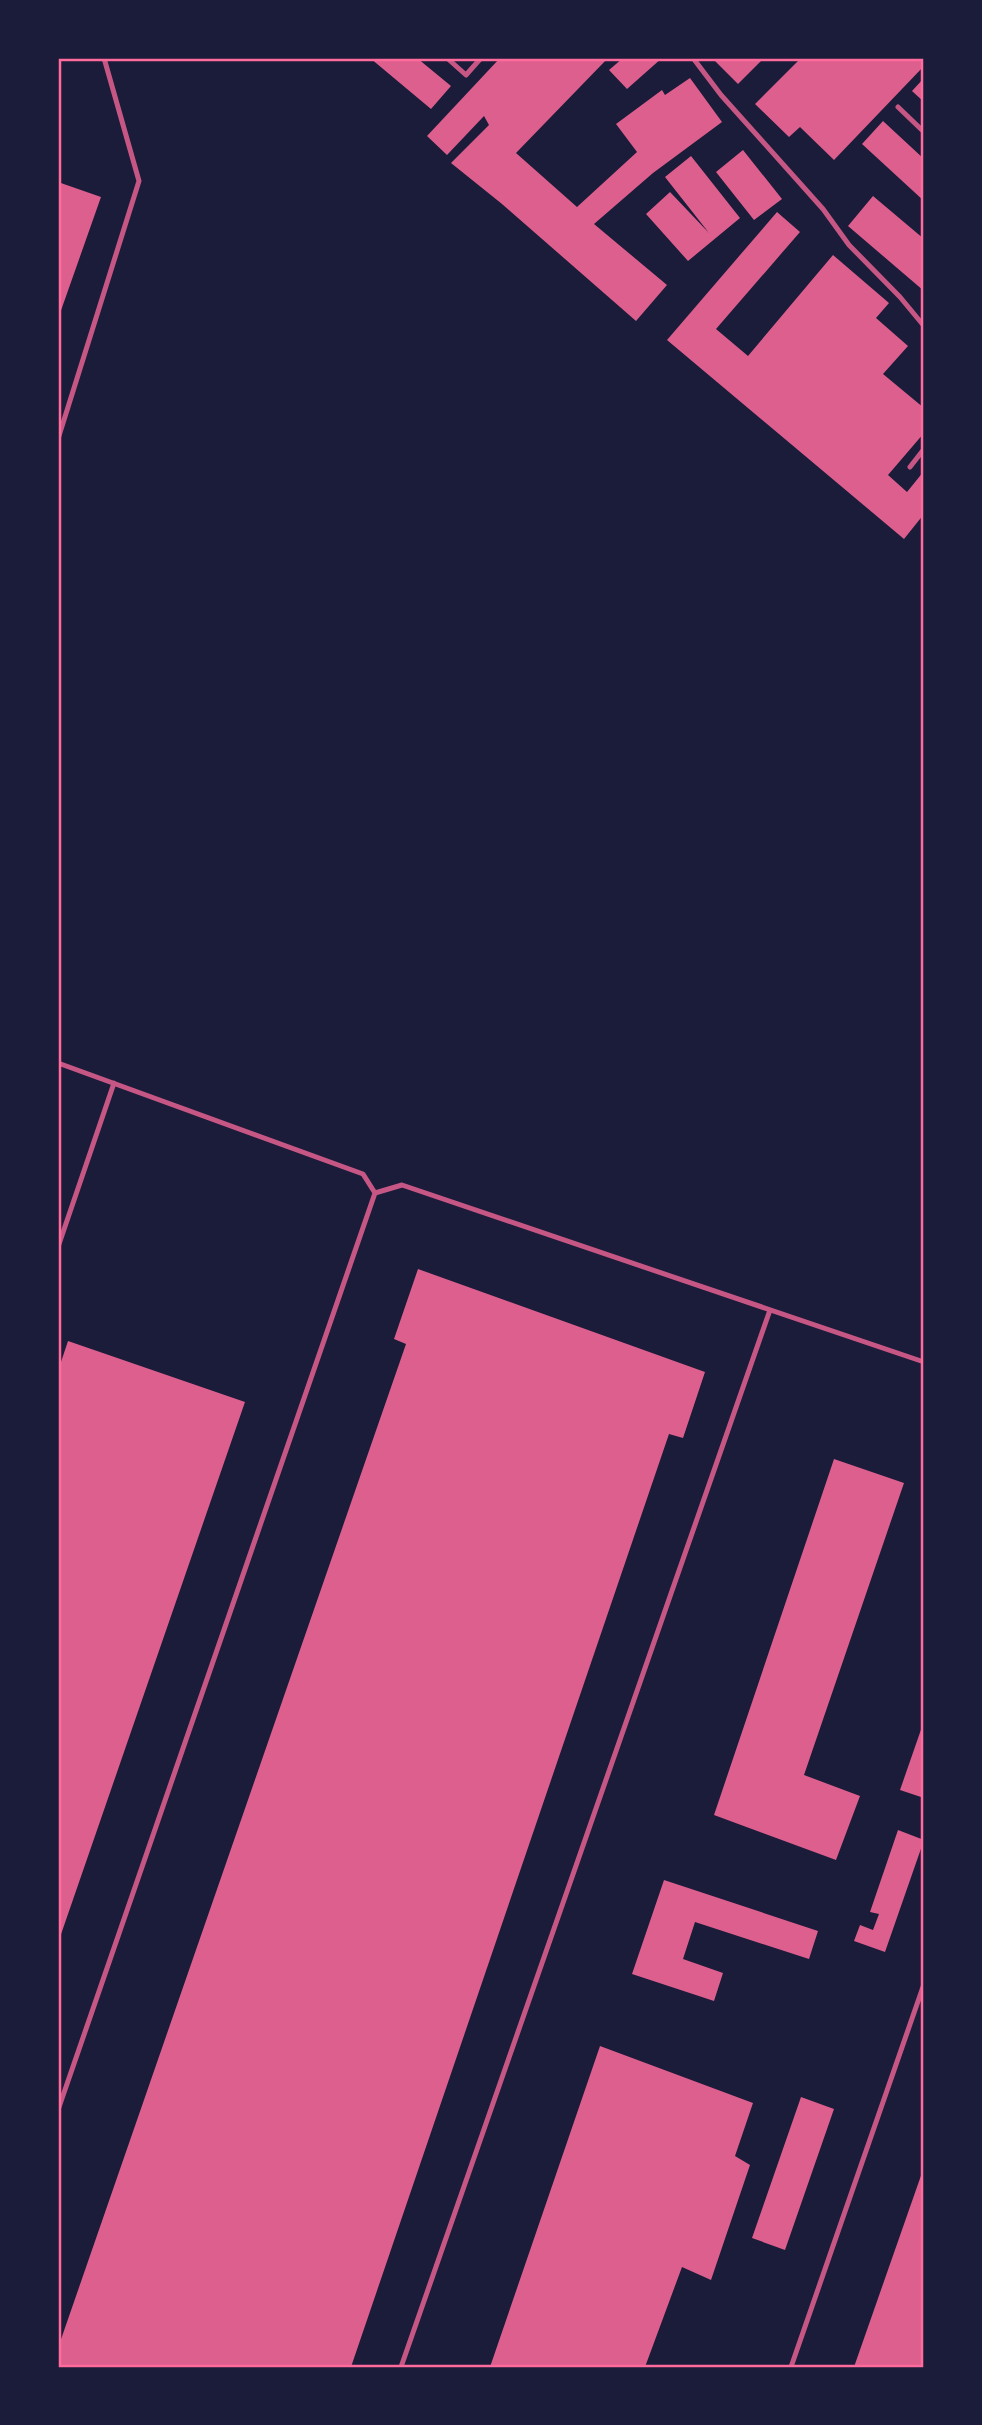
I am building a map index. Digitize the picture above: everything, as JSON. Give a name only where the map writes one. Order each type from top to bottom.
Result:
[{"type":"lane","points":[[58,439],[139,181],[104,58]]},
{"type":"lane","points":[[447,58],[466,75],[481,58]]},
{"type":"lane","points":[[693,58],[721,95],[823,209],[849,245],[924,326]]},
{"type":"lane","points":[[898,107],[924,132]]},
{"type":"lane","points":[[910,467],[924,449]]},
{"type":"lane","points":[[58,1063],[363,1174],[375,1193]]},
{"type":"lane","points":[[58,1247],[114,1083]]},
{"type":"lane","points":[[375,1193],[402,1185],[924,1362]]},
{"type":"lane","points":[[58,2110],[375,1193]]},
{"type":"lane","points":[[401,2367],[770,1310]]},
{"type":"lane","points":[[791,2367],[924,1984]]},
{"type":"building","points":[[370,58],[417,58],[451,86],[431,109]]},
{"type":"building","points":[[500,58],[608,58],[516,153],[577,207],[637,152],[616,124],[662,90],[665,95],[690,78],[722,122],[653,173],[594,224],[667,285],[636,321],[451,163],[489,125],[484,116],[447,155],[427,136]]},
{"type":"building","points":[[623,58],[662,58],[627,89],[609,70]]},
{"type":"building","points":[[712,58],[764,58],[738,84]]},
{"type":"building","points":[[801,58],[924,58],[924,66],[834,160],[800,127],[789,137],[755,104]]},
{"type":"building","points":[[924,78],[924,102],[912,91]]},
{"type":"building","points":[[883,121],[924,159],[924,201],[862,144]]},
{"type":"building","points":[[743,150],[782,199],[754,220],[716,172]]},
{"type":"building","points":[[691,156],[740,218],[688,261],[646,214],[670,192],[709,233],[665,177]]},
{"type":"building","points":[[58,182],[101,197],[58,319]]},
{"type":"building","points":[[873,196],[924,239],[924,291],[848,226]]},
{"type":"building","points":[[777,212],[800,232],[716,329],[748,356],[833,255],[889,303],[876,318],[908,346],[883,374],[924,408],[924,433],[888,475],[907,492],[924,471],[924,514],[904,539],[667,340]]},
{"type":"building","points":[[418,1269],[705,1372],[683,1438],[669,1434],[351,2367],[58,2367],[58,2348],[406,1344],[394,1339]]},
{"type":"building","points":[[68,1341],[245,1402],[58,1943],[58,1371]]},
{"type":"building","points":[[834,1459],[904,1483],[804,1775],[860,1796],[836,1860],[714,1815]]},
{"type":"building","points":[[924,1721],[924,1798],[900,1790]]},
{"type":"building","points":[[898,1830],[924,1840],[885,1952],[854,1941],[860,1925],[873,1930],[879,1914],[870,1912]]},
{"type":"building","points":[[664,1880],[818,1931],[809,1959],[695,1922],[683,1959],[723,1973],[714,2001],[632,1974]]},
{"type":"building","points":[[600,2046],[753,2103],[735,2156],[750,2165],[711,2280],[682,2267],[645,2367],[490,2367]]},
{"type":"building","points":[[801,2097],[834,2109],[785,2250],[752,2238]]},
{"type":"building","points":[[924,2167],[924,2367],[854,2367]]}]
